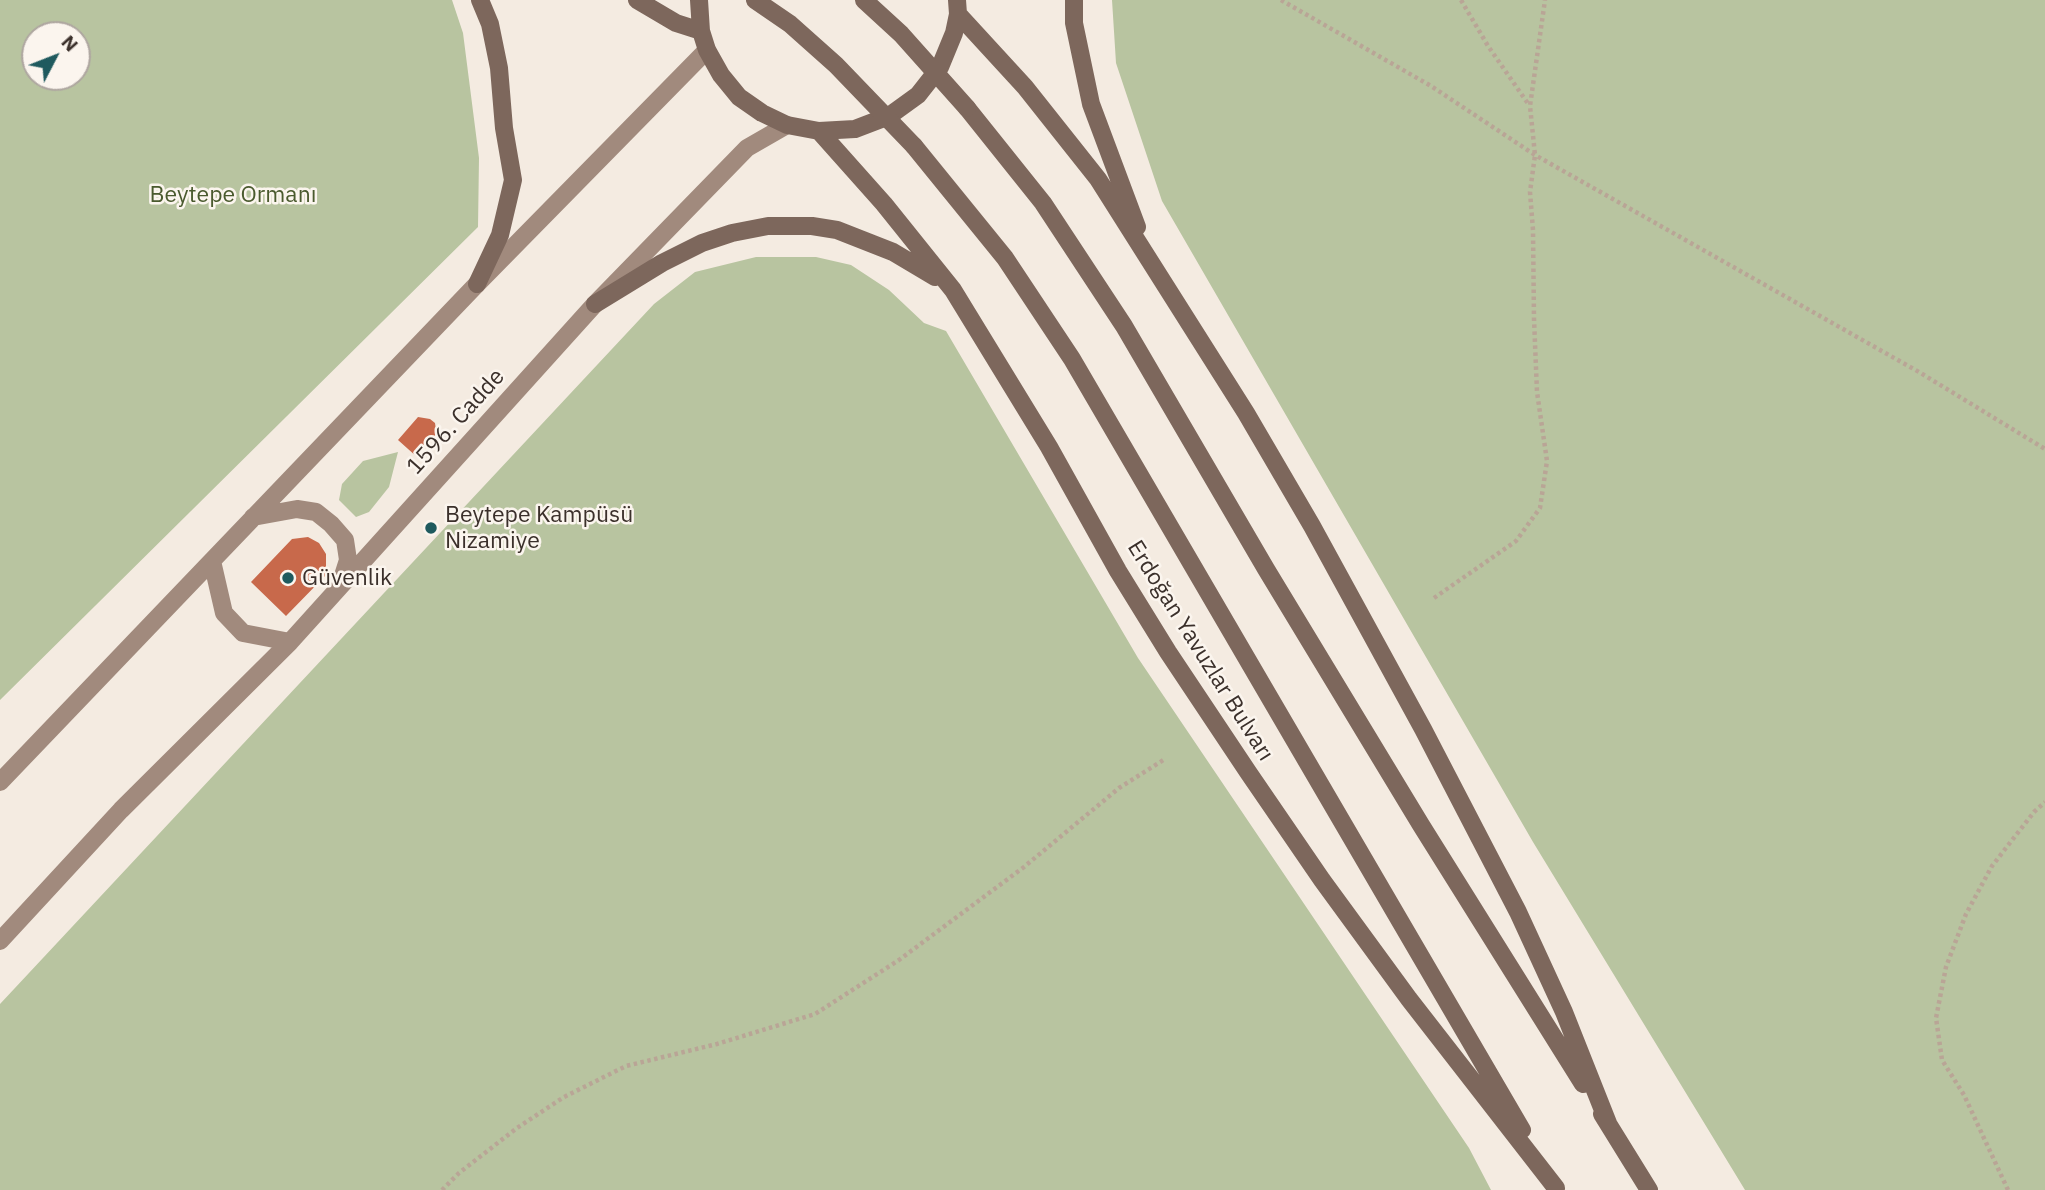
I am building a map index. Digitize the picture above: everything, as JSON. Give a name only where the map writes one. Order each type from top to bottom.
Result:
[{"type":"main road","points":[[477,284],[500,235],[513,180],[504,128],[499,68],[490,24],[480,0]]},
{"type":"main road","points":[[636,0],[676,23],[701,32]]},
{"type":"main road","points":[[699,0],[701,32],[707,50],[721,75],[739,97],[762,113],[787,125],[819,131],[855,129],[890,117],[918,95],[940,67],[954,33],[958,7]]},
{"type":"main road","name":"Erdoğan Yavuzlar Bulvarı","points":[[755,0],[790,24],[836,65],[914,146],[1005,258],[1072,359],[1556,1189]]},
{"type":"main road","points":[[864,0],[901,34],[967,108],[1043,203],[1124,326],[1266,569],[1400,790],[1649,1190]]},
{"type":"main road","points":[[1073,0],[1074,23],[1091,104],[1149,260]]},
{"type":"main road","points":[[958,7],[1026,87],[1098,179],[1246,413],[1312,526],[1470,817],[1564,1012],[1608,1123]]},
{"type":"main road","points":[[0,782],[477,284],[707,50]]},
{"type":"main road","name":"1596. Cadde","points":[[0,941],[121,810],[290,642],[594,304],[747,148],[787,125]]},
{"type":"main road","name":"Erdoğan Yavuzlar Bulvarı","points":[[819,131],[884,204],[953,289],[1049,447],[1118,571],[1248,772],[1322,880],[1409,999],[1556,1189]]},
{"type":"main road","points":[[594,304],[662,263],[702,243],[768,226],[812,226],[837,230],[893,252],[953,289]]},
{"type":"main road","points":[[253,517],[297,509],[316,512],[331,524],[345,540],[348,560],[339,589]]},
{"type":"main road","points":[[212,561],[224,613],[243,633],[290,642]]},
{"type":"path","points":[[1281,0],[1431,86],[1535,155],[1919,372],[2045,449]]},
{"type":"path","points":[[1461,0],[1488,46],[1530,106]]},
{"type":"path","points":[[1434,598],[1516,541],[1540,508],[1547,461],[1537,392],[1530,192],[1535,155],[1530,106],[1545,0]]},
{"type":"path","points":[[442,1190],[458,1173],[517,1128],[564,1097],[626,1066],[717,1044],[815,1014],[899,960],[1024,867],[1119,788],[1165,759]]},
{"type":"path","points":[[2008,1190],[1964,1095],[1942,1060],[1936,1018],[1946,967],[1966,914],[1992,866],[2045,802]]},
{"type":"green space","name":"Beytepe Ormanı","points":[[0,0],[452,0],[463,33],[479,158],[478,227],[0,700]]},
{"type":"green space","points":[[1112,0],[2045,0],[2045,1190],[1745,1190],[1533,842],[1162,201],[1116,63]]},
{"type":"green space","points":[[756,257],[816,257],[851,265],[889,290],[924,323],[946,331],[1138,658],[1469,1148],[1491,1190],[0,1190],[0,1004],[654,304],[695,272]]},
{"type":"green space","points":[[398,452],[389,487],[369,512],[356,517],[339,500],[342,484],[363,461]]},
{"type":"building","points":[[418,417],[430,419],[435,423],[436,430],[435,436],[417,457],[398,440]]},
{"type":"building","name":"Güvenlik","points":[[308,537],[319,543],[326,554],[326,575],[286,616],[251,582],[292,539]]},
{"type":"place","name":"Beytepe Kampüsü Nizamiye","points":[[431,528]]},
{"type":"place","name":"Güvenlik","points":[[288,578]]}]
